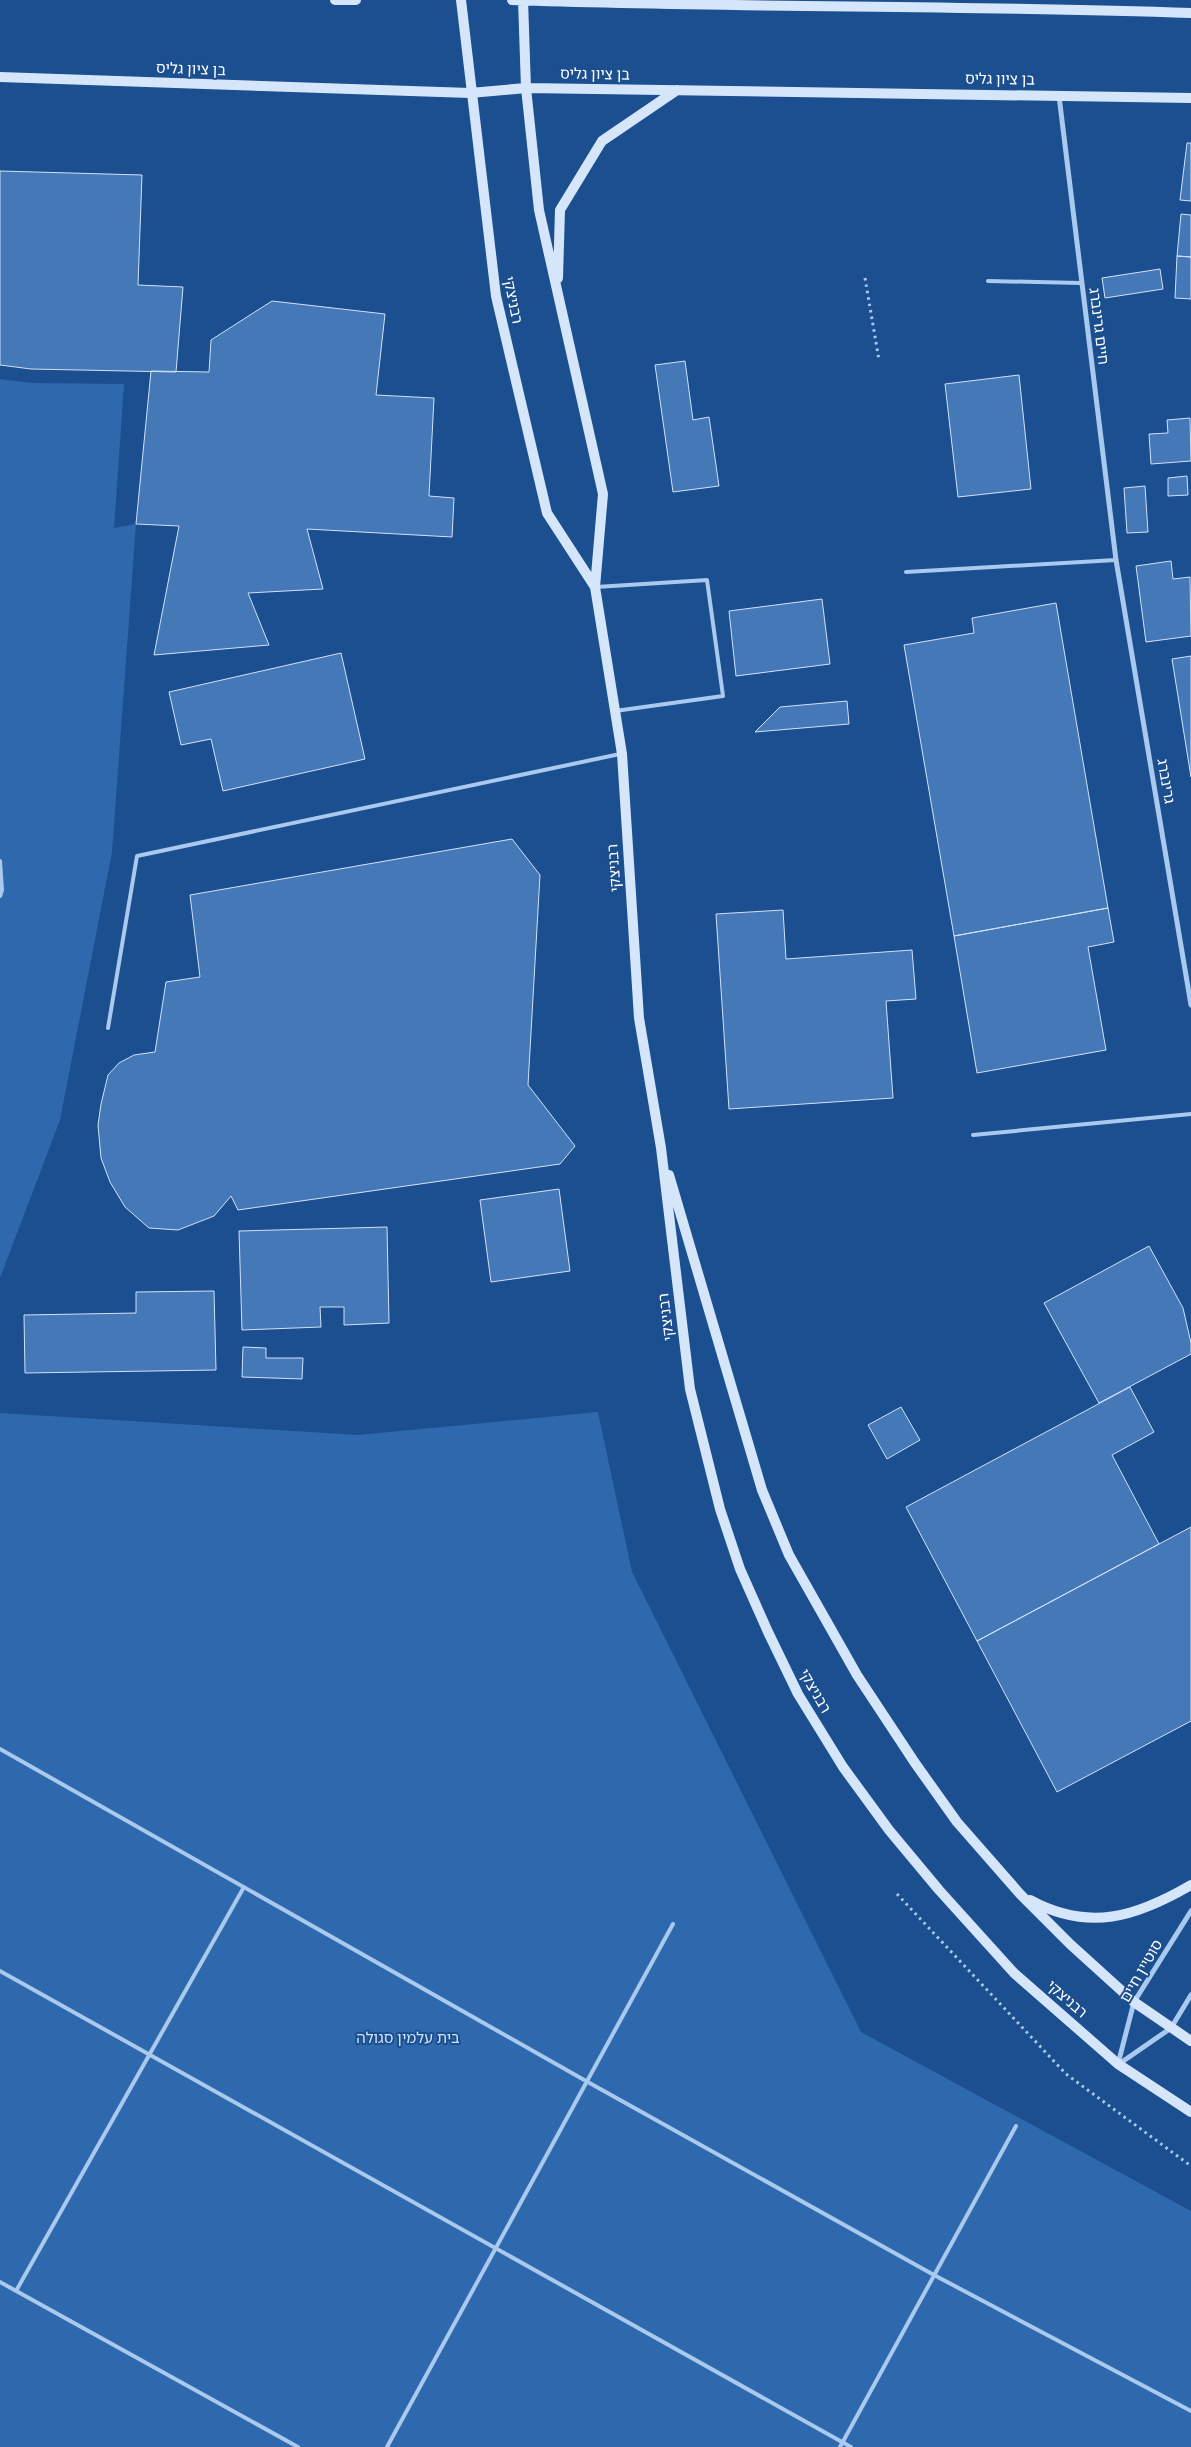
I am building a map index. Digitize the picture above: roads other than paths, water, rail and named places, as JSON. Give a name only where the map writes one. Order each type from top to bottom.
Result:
[{"type":"street","points":[[335,0],[356,0]]},
{"type":"street","name":"רבניצקי","points":[[461,0],[470,93],[496,296],[547,514],[596,587]]},
{"type":"street","points":[[512,0],[1032,8],[1191,13]]},
{"type":"street","name":"רבניצקי","points":[[523,0],[526,88],[539,210],[602,494],[596,587],[622,754],[639,1018],[661,1148],[690,1389],[720,1509],[740,1569],[798,1694],[843,1766],[889,1830],[939,1890],[1014,1973],[1118,2064],[1191,2112]]},
{"type":"street","name":"בן ציון גליס","points":[[0,77],[470,93],[526,88],[1191,98]]},
{"type":"street","points":[[558,294],[560,210],[602,141],[677,90]]},
{"type":"street","name":"חיים גרינברג","points":[[1059,95],[1080,283],[1116,560]]},
{"type":"street","name":"גרינברג","points":[[1116,560],[1191,1005]]},
{"type":"street","name":"רבניצקי","points":[[661,1148],[762,1490],[789,1555],[857,1675],[915,1763],[957,1822],[1020,1894],[1070,1944],[1134,2002],[1191,2041]]},
{"type":"street","points":[[1020,1894],[1050,1911],[1087,1918],[1125,1916],[1160,1903],[1191,1885]]},
{"type":"street","name":"סוטיין חיים","points":[[1118,2064],[1134,2002],[1191,1911]]},
{"type":"street","points":[[1118,2064],[1171,2028],[1191,1995]]},
{"type":"lane","points":[[988,281],[1080,283]]},
{"type":"lane","points":[[906,572],[1116,560]]},
{"type":"lane","points":[[596,587],[707,580],[722,696],[615,711]]},
{"type":"lane","points":[[108,1028],[137,856],[622,754]]},
{"type":"lane","points":[[0,861],[2,890],[0,896]]},
{"type":"lane","points":[[974,1135],[1191,1114]]},
{"type":"lane","points":[[0,1749],[586,2081],[934,2274],[1191,2411]]},
{"type":"lane","points":[[16,2291],[244,1887]]},
{"type":"lane","points":[[386,2447],[673,1924]]},
{"type":"lane","points":[[0,1971],[851,2447]]},
{"type":"lane","points":[[840,2447],[1016,2126]]},
{"type":"lane","points":[[0,2282],[298,2447]]},
{"type":"park label","name":"בית עלמין סגולה","points":[[408,2038]]}]
